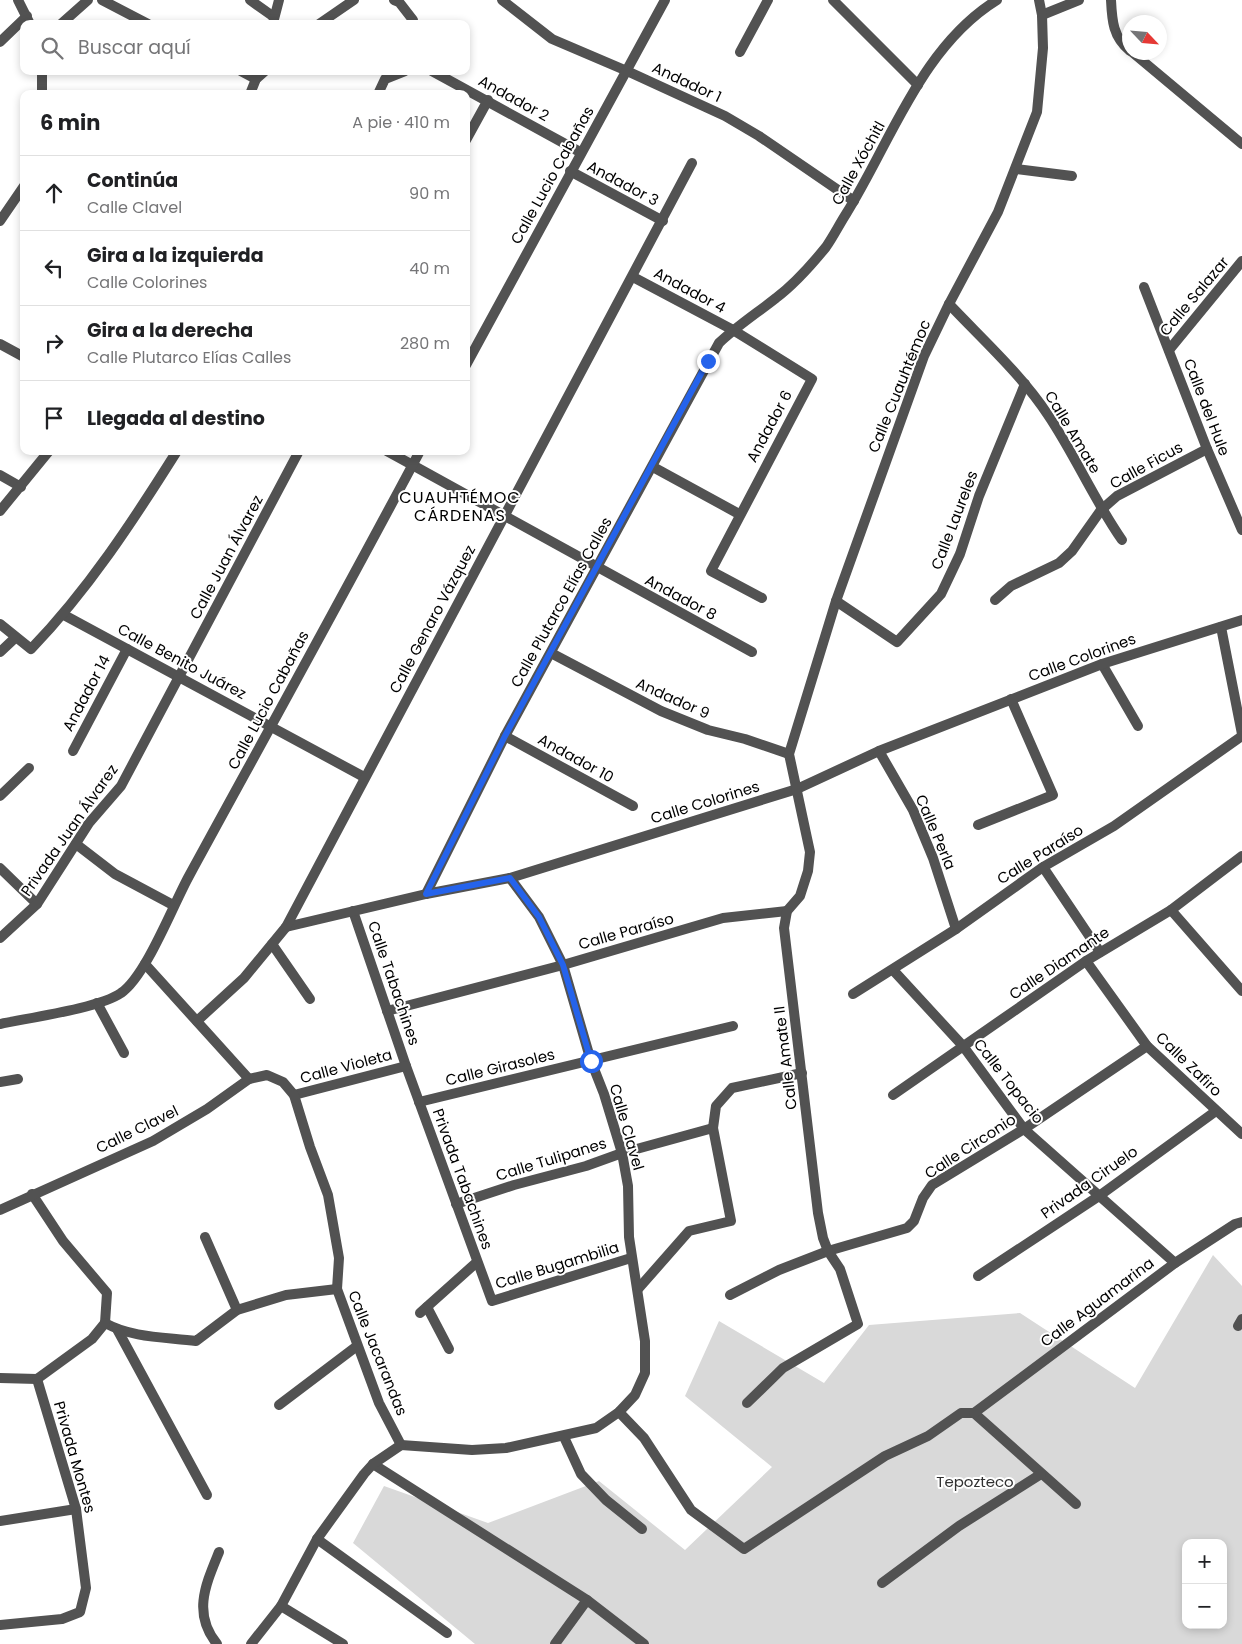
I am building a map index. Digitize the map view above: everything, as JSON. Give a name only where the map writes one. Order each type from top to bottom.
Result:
[{"type":"street","points":[[18,0],[28,20]]},
{"type":"street","points":[[66,20],[88,0]]},
{"type":"street","points":[[102,0],[139,20]]},
{"type":"street","points":[[250,0],[272,20]]},
{"type":"street","points":[[273,20],[279,0]]},
{"type":"street","points":[[325,20],[354,0]]},
{"type":"street","points":[[394,0],[399,2],[413,20]]},
{"type":"street","name":"Andador 1","points":[[502,0],[552,39],[627,70],[725,116],[759,136],[854,201]]},
{"type":"street","points":[[740,52],[768,0]]},
{"type":"street","points":[[833,0],[918,85]]},
{"type":"street","name":"Calle Xóchitl","points":[[733,330],[778,297],[826,246],[854,201],[918,85],[951,37],[977,12],[997,0]]},
{"type":"street","name":"Calle Cuauhtémoc","points":[[797,789],[789,754],[836,601],[921,364],[949,304],[998,212],[1037,112],[1043,63],[1042,15],[1039,0]]},
{"type":"street","points":[[1042,15],[1079,0]]},
{"type":"street","points":[[1111,0],[1114,32],[1122,45]]},
{"type":"street","name":"Calle Lucio Cabañas","points":[[470,358],[580,152],[627,70],[662,1]]},
{"type":"street","points":[[0,42],[20,26]]},
{"type":"street","points":[[1141,60],[1242,144]]},
{"type":"street","points":[[42,75],[42,90]]},
{"type":"street","points":[[252,90],[260,75]]},
{"type":"street","points":[[380,90],[385,79],[395,75]]},
{"type":"street","name":"Andador 2","points":[[440,75],[469,90]]},
{"type":"street","name":"Andador 2","points":[[470,91],[580,152]]},
{"type":"street","points":[[470,133],[488,100]]},
{"type":"street","name":"Calle Genaro Vázquez","points":[[286,926],[663,221],[692,163]]},
{"type":"street","points":[[1016,169],[1072,176]]},
{"type":"street","name":"Andador 3","points":[[570,171],[663,221]]},
{"type":"street","points":[[0,221],[20,192]]},
{"type":"street","name":"Calle Salazar","points":[[1169,350],[1242,261]]},
{"type":"street","name":"Andador 4","points":[[633,277],[733,330]]},
{"type":"street","name":"Calle del Hule","points":[[1144,287],[1207,449],[1242,530]]},
{"type":"street","name":"Calle Amate","points":[[949,304],[1025,384],[1048,415],[1101,510],[1122,540]]},
{"type":"street","name":"Calle Plutarco Elías Calles","points":[[426,894],[505,736],[708,361],[719,343],[733,330]]},
{"type":"street","name":"Andador 6","points":[[733,330],[812,379],[739,514],[711,571],[762,598]]},
{"type":"street","points":[[0,344],[20,355]]},
{"type":"street","name":"Calle Laureles","points":[[836,601],[897,642],[941,594],[960,554],[980,496],[1025,384]]},
{"type":"street","name":"Calle Ficus","points":[[995,600],[1011,586],[1059,562],[1072,551],[1101,510],[1117,496],[1207,449]]},
{"type":"street","points":[[0,511],[46,455]]},
{"type":"street","points":[[0,624],[31,649],[64,615],[126,532],[174,455]]},
{"type":"street","name":"Calle Juan Álvarez","points":[[180,677],[297,455]]},
{"type":"street","name":"Andador 8","points":[[394,455],[596,568],[752,652]]},
{"type":"street","name":"Calle Lucio Cabañas","points":[[0,1024],[97,1003],[121,993],[145,964],[173,905],[272,727],[418,455]]},
{"type":"street","points":[[652,467],[739,514]]},
{"type":"street","points":[[0,475],[21,487]]},
{"type":"street","points":[[1232,506],[1242,501]]},
{"type":"street","name":"Calle Benito Juárez","points":[[64,615],[364,777]]},
{"type":"street","name":"Calle Colorines","points":[[286,926],[426,894],[510,878],[797,789],[879,751],[1102,664],[1242,620]]},
{"type":"street","points":[[1221,627],[1242,735]]},
{"type":"street","points":[[0,652],[15,638]]},
{"type":"street","name":"Andador 14","points":[[72,751],[127,648]]},
{"type":"street","name":"Andador 9","points":[[551,654],[661,711],[708,730],[744,739],[789,754]]},
{"type":"street","points":[[1102,664],[1138,726]]},
{"type":"street","name":"Privada Juan Álvarez","points":[[0,938],[37,904],[89,823],[121,786],[180,677]]},
{"type":"street","points":[[978,824],[1053,795],[1011,699]]},
{"type":"street","name":"Calle Paraíso","points":[[853,994],[956,929],[1043,867],[1114,826],[1242,735]]},
{"type":"street","name":"Andador 10","points":[[505,736],[633,806]]},
{"type":"street","name":"Calle Perla","points":[[879,751],[913,810],[933,858],[956,929]]},
{"type":"street","points":[[0,796],[29,768]]},
{"type":"street","points":[[787,911],[800,896],[808,871],[810,852],[797,789]]},
{"type":"street","points":[[76,844],[115,874],[173,905]]},
{"type":"street","name":"Calle Diamante","points":[[893,1095],[1086,961],[1171,910],[1242,856]]},
{"type":"street","points":[[1043,867],[1100,952]]},
{"type":"street","points":[[0,868],[37,904]]},
{"type":"street","name":"Calle Clavel","points":[[510,878],[539,917],[563,965],[591,1061],[622,1153],[628,1186],[632,1258],[645,1341],[645,1373],[635,1395],[619,1412]]},
{"type":"street","name":"Calle Tabachines","points":[[353,910],[406,1066]]},
{"type":"street","points":[[1171,910],[1242,991]]},
{"type":"street","name":"Calle Paraíso","points":[[387,1011],[563,965],[723,918],[787,911]]},
{"type":"street","name":"Calle Amate II","points":[[747,1403],[783,1368],[858,1324],[840,1269],[828,1251],[818,1213],[784,928],[787,911]]},
{"type":"street","points":[[197,1021],[244,978],[286,926]]},
{"type":"street","points":[[272,944],[310,999]]},
{"type":"street","name":"Calle Zafiro","points":[[1086,961],[1147,1046],[1242,1134]]},
{"type":"street","points":[[145,964],[249,1079],[267,1075],[284,1082],[294,1095]]},
{"type":"street","name":"Calle Topacio","points":[[893,970],[963,1046],[1024,1129],[1175,1262]]},
{"type":"street","points":[[97,1003],[124,1052]]},
{"type":"street","name":"Calle Girasoles","points":[[419,1102],[732,1026]]},
{"type":"street","name":"Calle Circonio","points":[[730,1295],[779,1270],[828,1251],[907,1228],[914,1221],[922,1198],[932,1185],[1024,1129],[1147,1046]]},
{"type":"street","name":"Calle Violeta","points":[[294,1095],[406,1066]]},
{"type":"street","name":"Privada Tabachines","points":[[406,1066],[492,1301]]},
{"type":"street","points":[[638,1289],[688,1231],[731,1221],[713,1128],[716,1106],[732,1088],[802,1073]]},
{"type":"street","points":[[0,1082],[18,1079]]},
{"type":"street","name":"Calle Clavel","points":[[0,1210],[153,1141],[207,1110],[249,1079]]},
{"type":"street","name":"Calle Jacarandas","points":[[294,1095],[310,1147],[328,1195],[339,1258],[337,1289],[379,1403],[401,1445]]},
{"type":"street","name":"Privada Ciruelo","points":[[978,1276],[1099,1196],[1216,1111]]},
{"type":"street","name":"Calle Tulipanes","points":[[456,1204],[514,1185],[586,1166],[622,1153],[713,1128]]},
{"type":"street","points":[[0,1378],[37,1379],[92,1339],[105,1323],[107,1293],[62,1241],[32,1194]]},
{"type":"street","name":"Calle Aguamarina","points":[[619,1412],[644,1438],[692,1510],[744,1549],[885,1456],[928,1436],[962,1413],[974,1413],[1175,1262],[1235,1224],[1242,1222]]},
{"type":"street","points":[[205,1237],[237,1310]]},
{"type":"street","name":"Calle Bugambilia","points":[[492,1301],[632,1258]]},
{"type":"street","points":[[448,1349],[423,1310],[477,1262]]},
{"type":"street","points":[[105,1323],[117,1329],[145,1335],[196,1341],[237,1310],[286,1295],[337,1289]]},
{"type":"street","points":[[117,1329],[207,1495]]},
{"type":"street","points":[[279,1406],[357,1346]]},
{"type":"street","name":"Privada Montes","points":[[0,1625],[62,1619],[80,1612],[86,1588],[76,1509],[37,1379]]},
{"type":"street","points":[[251,1644],[282,1606],[317,1540],[373,1464],[401,1445],[472,1450],[506,1448],[564,1437],[596,1428],[619,1412]]},
{"type":"street","points":[[974,1413],[1076,1504]]},
{"type":"street","points":[[564,1437],[581,1474],[606,1500],[642,1529]]},
{"type":"street","points":[[373,1464],[587,1600],[644,1644]]},
{"type":"street","points":[[882,1583],[959,1526],[1042,1474]]},
{"type":"street","points":[[0,1521],[76,1509]]},
{"type":"street","points":[[317,1540],[447,1633]]},
{"type":"street","points":[[217,1644],[208,1632],[202,1606],[207,1583],[219,1552]]},
{"type":"street","points":[[555,1644],[587,1600]]},
{"type":"street","points":[[282,1606],[343,1644]]},
{"type":"green space","name":"Tepozteco","points":[[1213,1255],[1242,1286],[1242,1644],[475,1644],[353,1543],[384,1486],[488,1523],[599,1481],[685,1550],[772,1467],[685,1396],[719,1321],[824,1383],[869,1325],[1020,1313],[1135,1388]]},
{"type":"district","name":"CUAUHTÉMOC CÁRDENAS","points":[[460,506]]},
{"type":"route","points":[[591,1061],[563,965],[539,917],[510,878],[426,894],[505,736],[708,361]]}]
